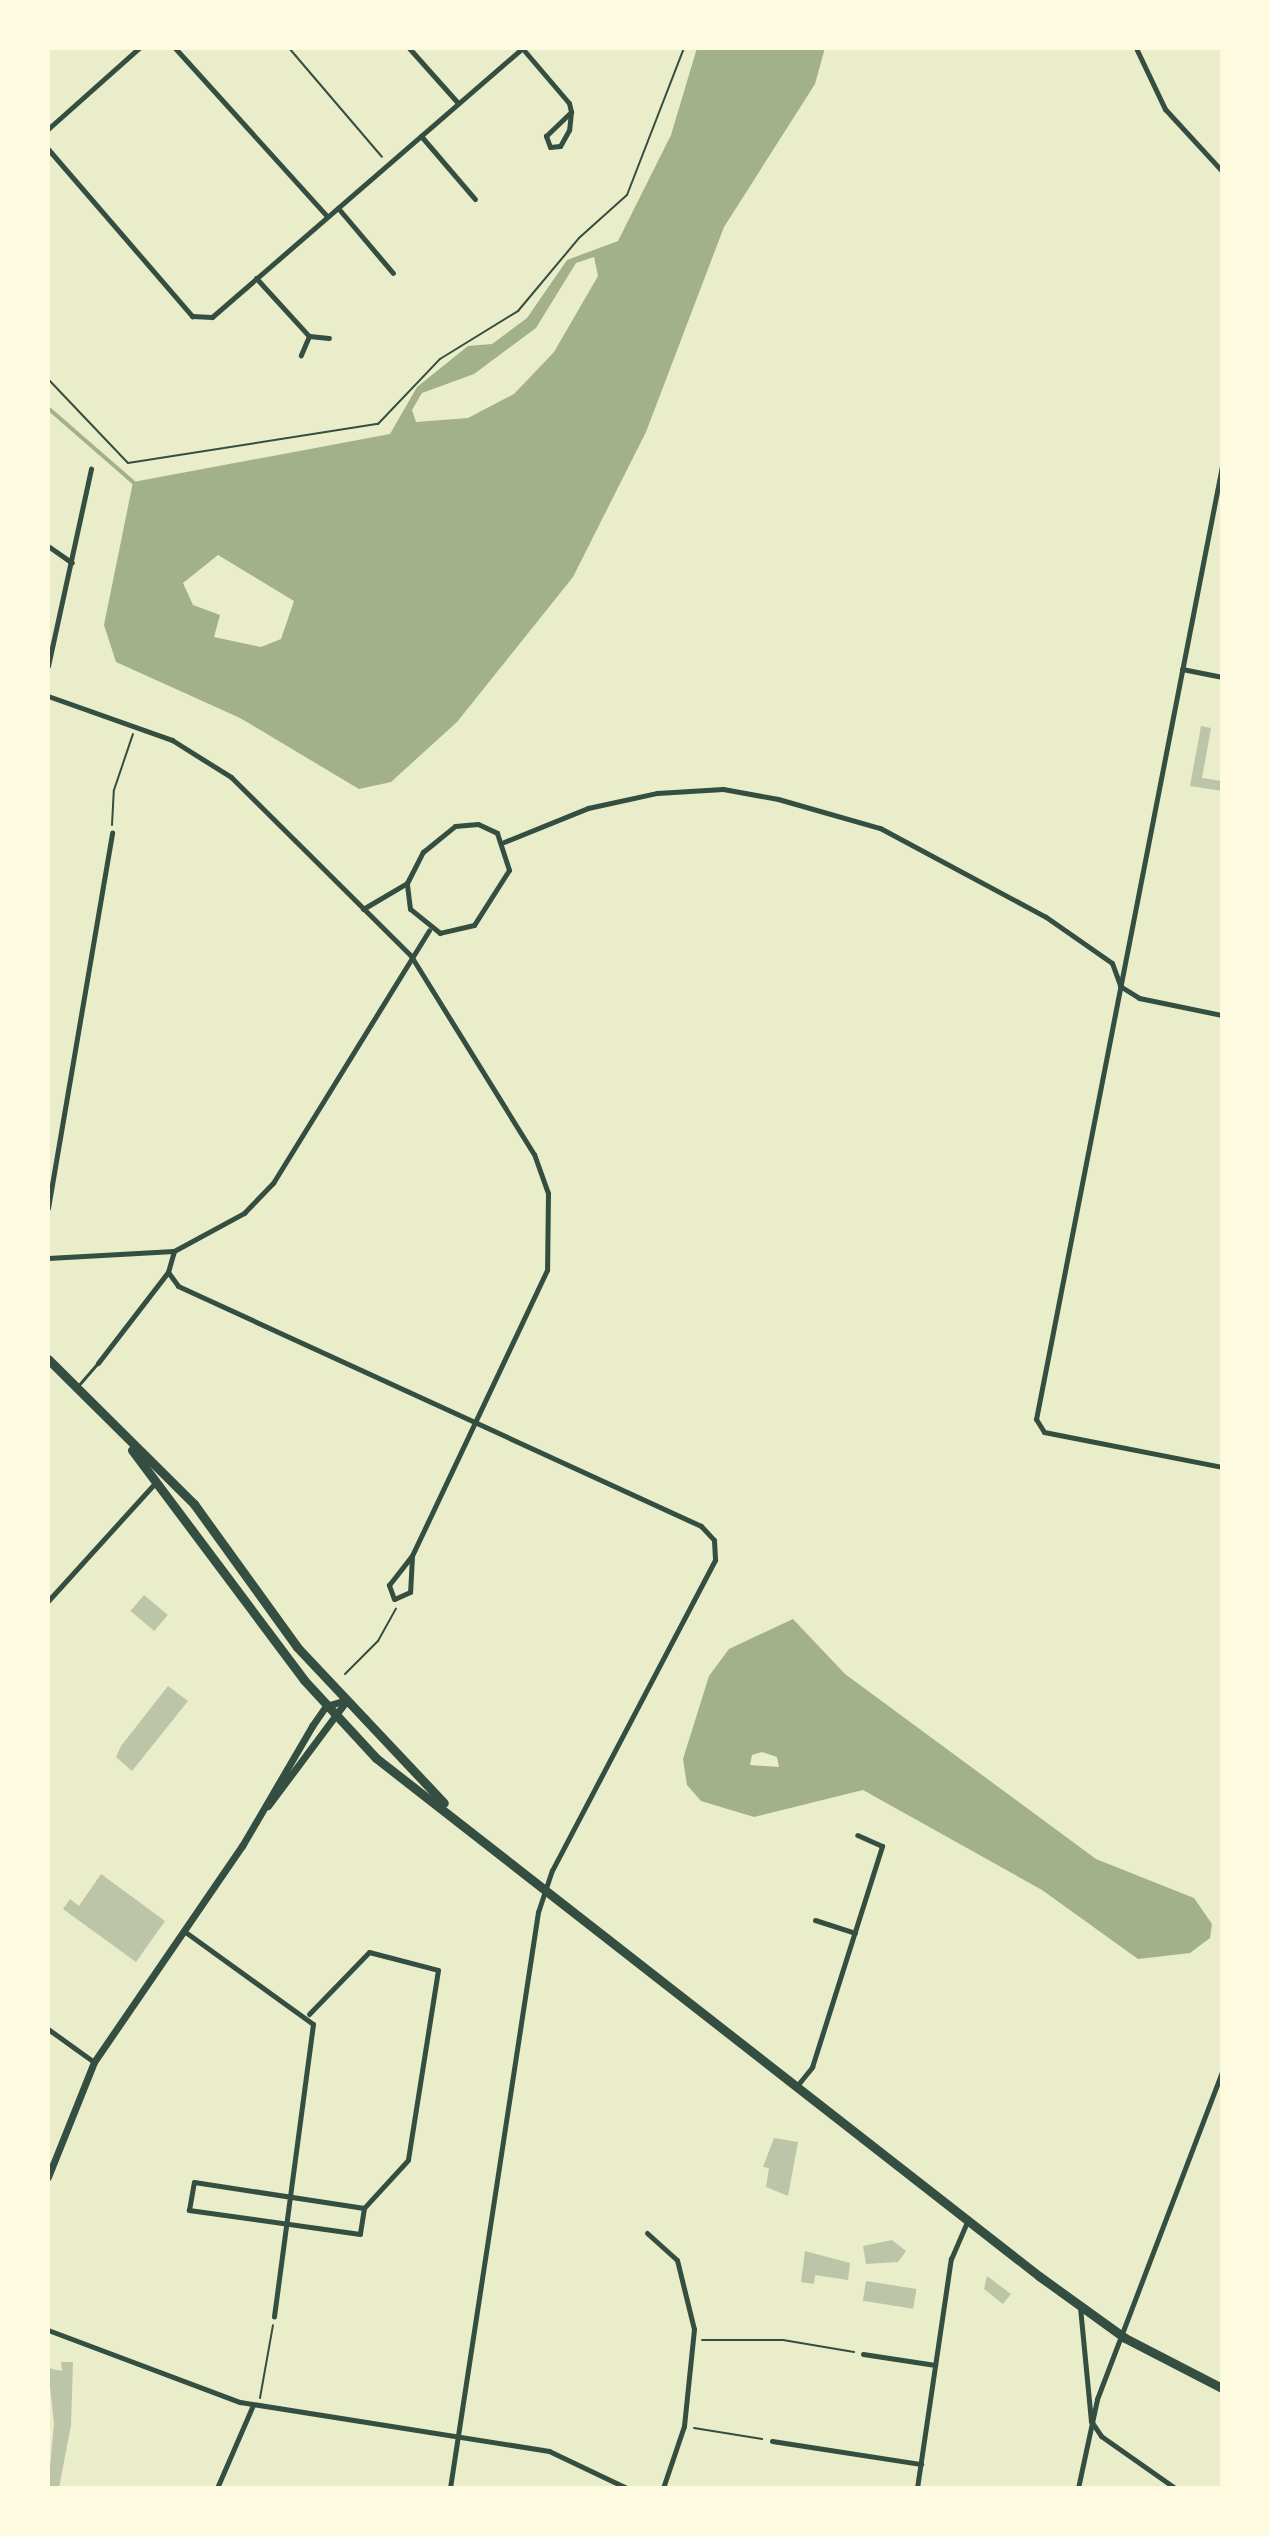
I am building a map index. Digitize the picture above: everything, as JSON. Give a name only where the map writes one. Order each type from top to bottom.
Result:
[{"type":"main road","points":[[48,1359],[132,1450],[194,1504],[297,1647],[448,1807],[545,1890],[1080,2306],[1125,2338],[1222,2388]]},
{"type":"main road","points":[[132,1450],[154,1484],[338,1720],[411,1786],[448,1807]]},
{"type":"street","points":[[48,129],[139,48]]},
{"type":"street","points":[[175,48],[326,215]]},
{"type":"street","points":[[409,48],[458,103]]},
{"type":"street","points":[[48,149],[192,316],[212,317],[522,48],[571,112]]},
{"type":"street","points":[[1136,48],[1165,109],[1222,171]]},
{"type":"street","points":[[571,112],[560,146],[548,146],[547,134],[571,112]]},
{"type":"street","points":[[421,136],[475,199]]},
{"type":"street","points":[[338,208],[393,273]]},
{"type":"street","points":[[256,278],[309,336],[329,338]]},
{"type":"street","points":[[301,355],[309,336]]},
{"type":"street","points":[[1222,344],[1222,387]]},
{"type":"street","points":[[1222,466],[1120,986],[1038,1428],[1222,1467]]},
{"type":"street","points":[[48,666],[91,469]]},
{"type":"street","points":[[48,546],[72,563]]},
{"type":"street","points":[[1182,669],[1222,677]]},
{"type":"street","points":[[48,696],[136,725],[207,757],[411,956],[503,1099],[548,1193],[547,1270],[412,1556],[389,1585],[398,1600],[410,1592],[412,1556]]},
{"type":"street","points":[[504,842],[588,808],[657,793],[723,789],[778,799],[880,828],[1035,911],[1112,963],[1120,986],[1139,998],[1222,1015]]},
{"type":"street","points":[[363,909],[407,883],[423,852],[455,826],[478,824],[504,842]]},
{"type":"street","points":[[48,1208],[112,832]]},
{"type":"street","points":[[407,883],[410,909],[429,930],[455,933],[480,919],[507,880],[504,842]]},
{"type":"street","points":[[48,1258],[174,1251],[244,1213],[273,1183],[429,930]]},
{"type":"street","points":[[98,1363],[168,1272],[174,1251]]},
{"type":"street","points":[[168,1272],[178,1286],[473,1425],[701,1526],[714,1540],[715,1560],[545,1890],[450,2488]]},
{"type":"street","points":[[48,1601],[154,1484]]},
{"type":"street","points":[[267,1808],[326,1706],[347,1700]]},
{"type":"street","points":[[48,2177],[94,2062],[267,1808],[338,1720],[347,1700]]},
{"type":"street","points":[[796,2088],[812,2067],[882,1846],[857,1835]]},
{"type":"street","points":[[815,1920],[855,1933]]},
{"type":"street","points":[[183,1930],[309,2014]]},
{"type":"street","points":[[274,2316],[285,2224],[289,2197],[309,2014],[369,1952],[438,1970],[408,2160],[364,2208],[360,2234],[285,2224],[189,2210],[194,2182],[289,2197],[364,2208]]},
{"type":"street","points":[[48,2029],[94,2062]]},
{"type":"street","points":[[1078,2488],[1091,2421],[1125,2338],[1222,2071]]},
{"type":"street","points":[[917,2488],[951,2259],[968,2221]]},
{"type":"street","points":[[647,2233],[677,2260],[695,2340],[684,2426],[663,2488]]},
{"type":"street","points":[[1080,2306],[1091,2421],[1101,2436],[1175,2488]]},
{"type":"street","points":[[48,2330],[256,2406],[562,2455],[627,2488]]},
{"type":"street","points":[[863,2354],[935,2365]]},
{"type":"street","points":[[217,2488],[256,2406]]},
{"type":"street","points":[[772,2441],[921,2464]]},
{"type":"lane","points":[[75,1390],[98,1363]]},
{"type":"path","points":[[289,48],[388,164]]},
{"type":"path","points":[[48,379],[128,463],[378,424],[440,359],[518,311],[579,238],[627,195],[684,48]]},
{"type":"path","points":[[112,832],[114,790],[136,725]]},
{"type":"path","points":[[345,1674],[378,1641],[398,1600]]},
{"type":"path","points":[[256,2406],[274,2316]]},
{"type":"path","points":[[695,2340],[783,2340],[863,2354]]},
{"type":"path","points":[[684,2426],[772,2441]]},
{"type":"shaded area","points":[[697,48],[825,48],[815,84],[724,227],[646,432],[573,577],[457,722],[391,782],[359,789],[240,718],[116,662],[104,625],[133,482],[390,434],[417,387],[468,346],[492,344],[527,318],[567,260],[618,241],[671,135]],"holes":[[[594,257],[598,276],[554,352],[514,394],[468,418],[416,422],[412,410],[422,393],[474,374],[536,328],[576,263]],[[218,555],[294,601],[281,639],[261,647],[214,637],[220,615],[193,605],[183,583]]]},
{"type":"shaded area","points":[[793,1619],[845,1674],[1096,1859],[1194,1898],[1212,1924],[1210,1938],[1190,1953],[1138,1959],[1042,1890],[863,1790],[754,1817],[701,1801],[687,1785],[683,1759],[709,1676],[729,1649]],"holes":[[[762,1752],[777,1757],[779,1767],[750,1765],[752,1755]]]},
{"type":"building","points":[[1201,726],[1211,728],[1202,778],[1222,781],[1222,791],[1190,786]]},
{"type":"building","points":[[144,1595],[168,1615],[154,1631],[131,1611]]},
{"type":"building","points":[[168,1686],[188,1701],[132,1771],[116,1757],[121,1746]]},
{"type":"building","points":[[101,1874],[165,1921],[136,1962],[63,1909],[70,1899],[79,1906]]},
{"type":"building","points":[[774,2138],[798,2142],[788,2196],[766,2187],[769,2168],[763,2167]]},
{"type":"building","points":[[892,2240],[906,2251],[898,2262],[866,2264],[863,2246]]},
{"type":"building","points":[[805,2251],[850,2263],[848,2280],[815,2275],[814,2284],[801,2282]]},
{"type":"building","points":[[987,2276],[1011,2294],[1003,2304],[984,2289]]},
{"type":"building","points":[[866,2281],[916,2289],[913,2309],[863,2301]]},
{"type":"building","points":[[61,2362],[73,2362],[71,2425],[59,2488],[48,2488],[54,2424],[48,2368],[62,2371]]},
{"type":"waterway","points":[[48,408],[133,482]]}]
